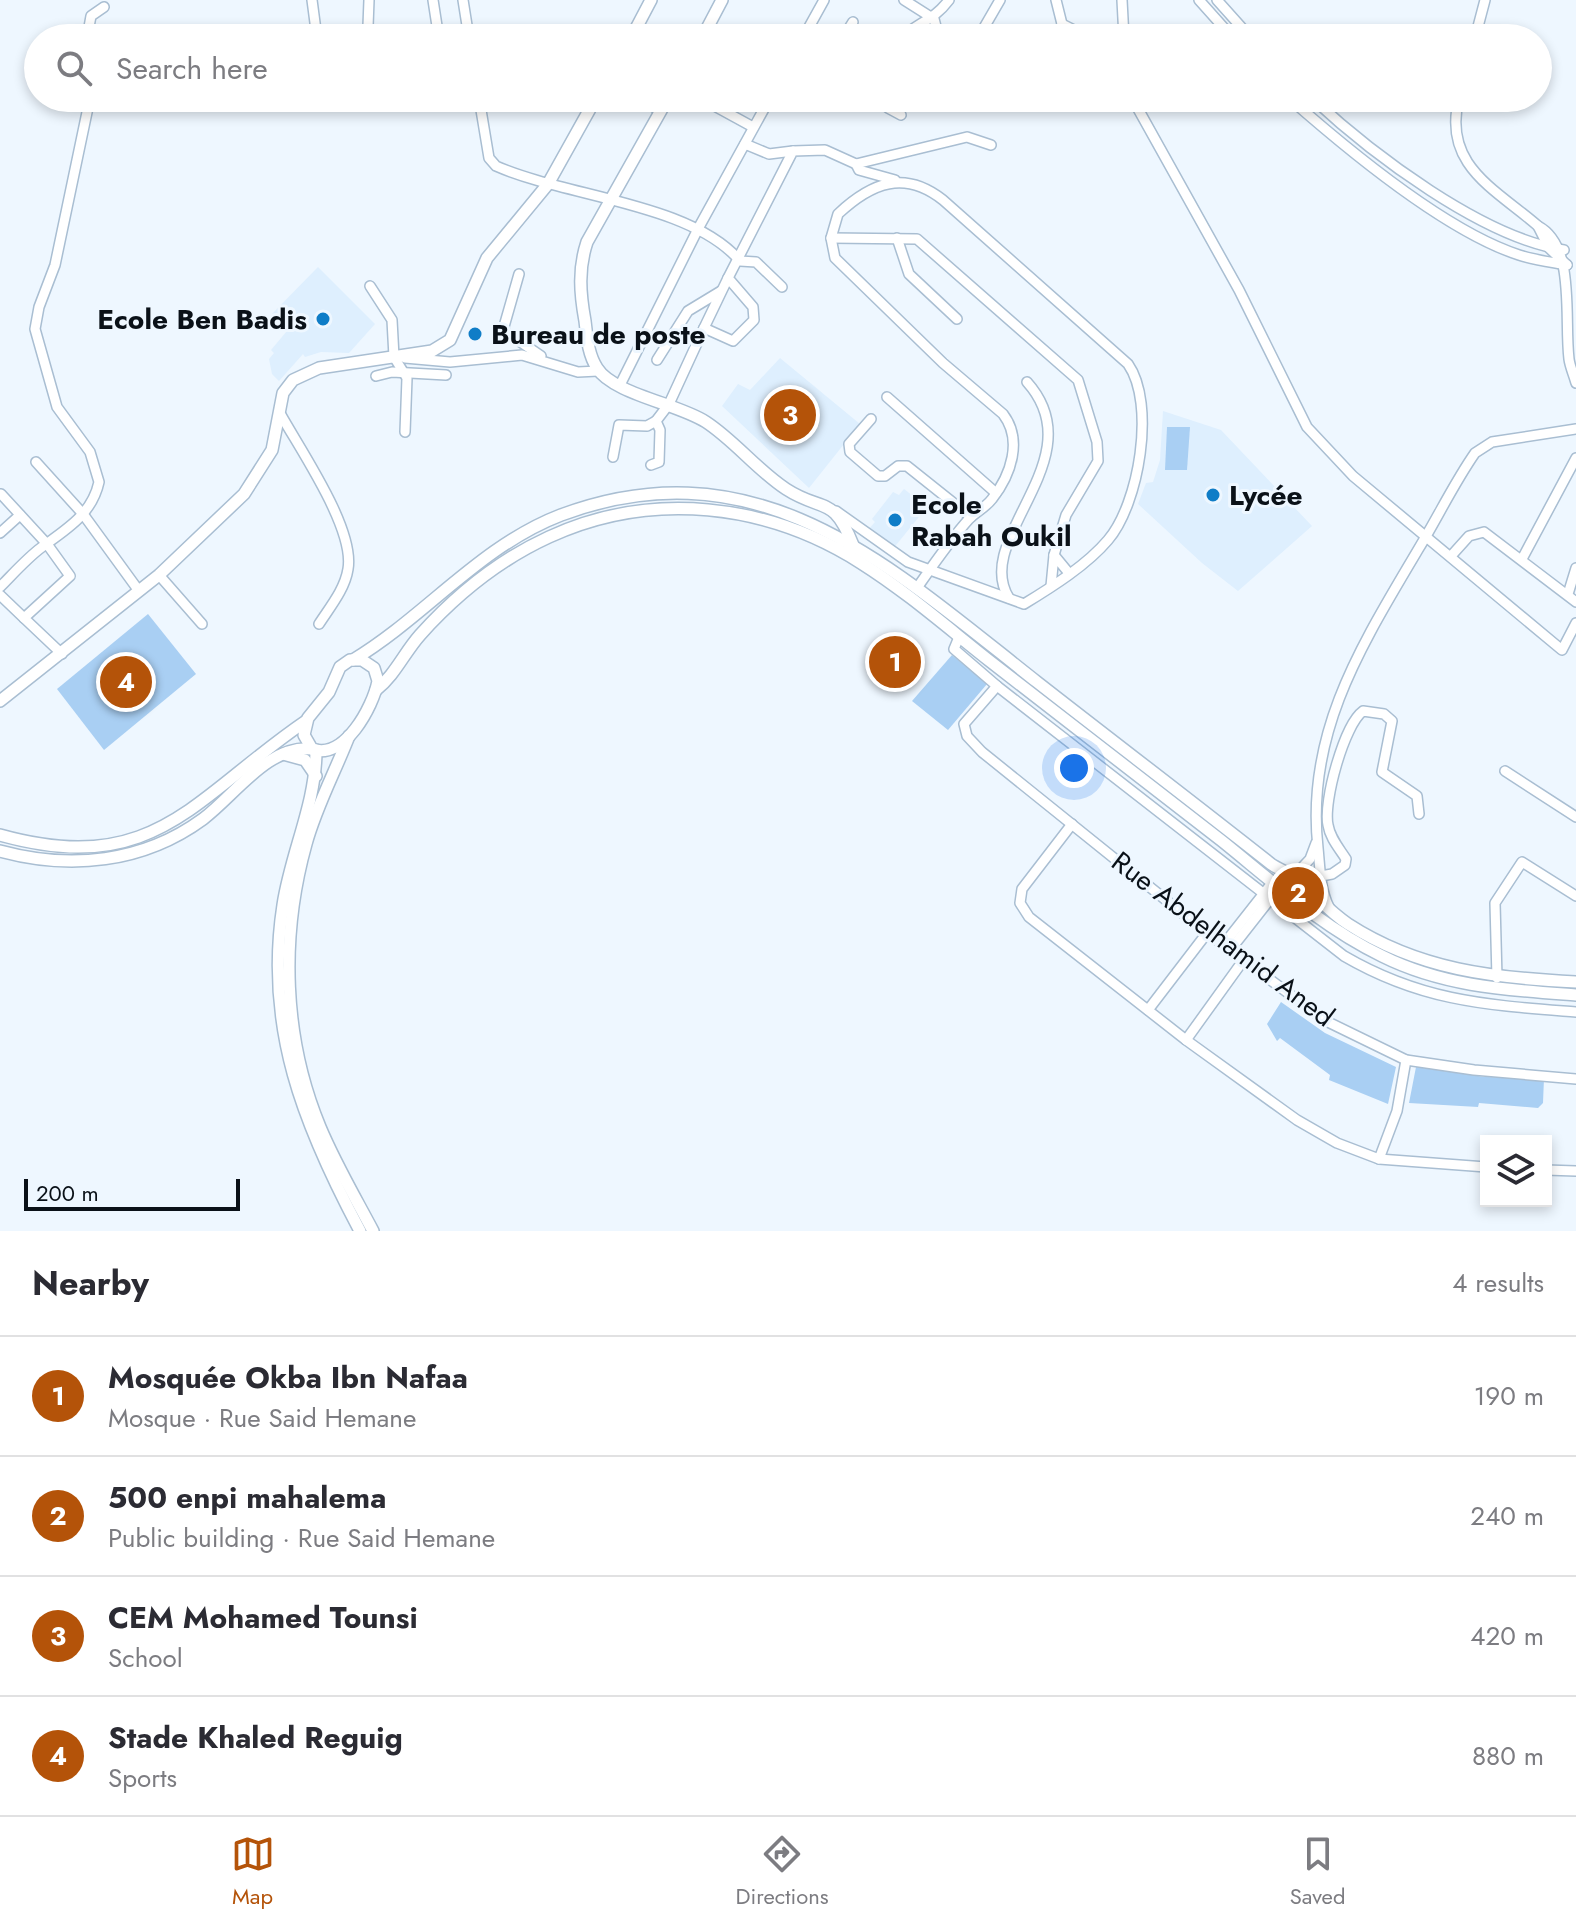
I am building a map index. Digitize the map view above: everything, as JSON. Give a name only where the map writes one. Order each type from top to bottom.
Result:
[{"type":"main road","points":[[639,24],[651,0]]},
{"type":"main road","points":[[709,24],[722,0]]},
{"type":"main road","points":[[0,701],[159,575],[244,494],[269,457],[281,415],[283,393],[302,374],[432,351],[450,340],[487,258],[548,184],[588,112]]},
{"type":"main road","points":[[660,112],[609,201],[580,263],[581,298],[590,356],[598,371],[620,385],[703,420],[788,491],[833,509],[843,521],[859,561]]},
{"type":"main road","points":[[396,670],[382,670],[376,657],[401,629],[469,569],[512,539],[559,516],[609,501],[661,494],[713,496],[764,505],[828,529],[917,588],[1279,869],[1294,876],[1333,914],[1375,940],[1418,959],[1496,983],[1576,995]]},
{"type":"main road","points":[[360,1231],[310,1131],[293,1078],[283,1024],[279,962],[283,903],[308,824],[349,736],[376,690],[396,670],[421,634],[492,571],[550,536],[605,516],[664,508],[723,511],[787,527],[859,561],[1273,884],[1356,942],[1400,964],[1446,980],[1576,982]]},
{"type":"main road","points":[[828,529],[835,520],[833,509]]},
{"type":"main road","points":[[0,835],[86,849],[152,833],[193,811],[306,721],[329,692],[340,667],[401,629]]},
{"type":"main road","points":[[353,660],[367,661],[374,668],[378,676],[376,690]]},
{"type":"main road","points":[[306,721],[305,739],[314,750],[316,776],[291,920],[289,981],[294,1032],[319,1125],[373,1231]]},
{"type":"main road","points":[[0,851],[67,862],[102,860],[141,851],[193,826],[275,757],[292,749],[333,750],[349,736]]},
{"type":"main road","points":[[275,757],[300,757],[316,776]]},
{"type":"main road","points":[[1273,884],[1279,869]]},
{"type":"main road","points":[[1297,901],[1309,892],[1321,876]]},
{"type":"street","points":[[312,0],[315,24]]},
{"type":"street","points":[[368,24],[369,0]]},
{"type":"street","points":[[433,0],[437,24]]},
{"type":"street","points":[[463,0],[467,24]]},
{"type":"street","points":[[811,24],[824,0]]},
{"type":"street","points":[[904,0],[934,19],[935,24]]},
{"type":"street","points":[[917,24],[934,19],[949,0]]},
{"type":"street","points":[[986,24],[1000,0]]},
{"type":"street","points":[[1056,0],[1062,24]]},
{"type":"street","points":[[1122,0],[1123,24]]},
{"type":"street","points":[[1199,0],[1220,24]]},
{"type":"street","points":[[1217,0],[1238,24]]},
{"type":"street","points":[[1479,24],[1485,0]]},
{"type":"street","points":[[90,24],[91,16],[104,7]]},
{"type":"street","points":[[0,587],[47,544],[63,535],[83,514],[97,490],[98,473],[90,452],[57,407],[35,329],[39,307],[55,265],[87,112]]},
{"type":"street","points":[[481,112],[489,158],[496,166],[699,227],[740,261],[756,262],[782,287]]},
{"type":"street","points":[[726,112],[753,127]]},
{"type":"street","points":[[620,385],[699,227],[762,112]]},
{"type":"street","points":[[895,112],[901,115]]},
{"type":"street","points":[[1140,112],[1239,290],[1307,427],[1353,476],[1562,650],[1576,623]]},
{"type":"street","points":[[1306,112],[1387,178],[1492,244],[1520,255],[1567,265]]},
{"type":"street","points":[[1330,112],[1399,167],[1474,216],[1509,235],[1564,250]]},
{"type":"street","points":[[1457,112],[1455,135],[1464,160],[1538,226],[1549,248],[1567,265]]},
{"type":"street","points":[[745,144],[769,154],[825,150],[856,164],[967,137],[991,145]]},
{"type":"street","points":[[613,457],[619,425],[647,426],[656,421],[669,404],[721,291],[740,261],[793,151]]},
{"type":"street","points":[[833,509],[892,553],[1024,604],[1106,543],[1125,506],[1136,472],[1141,436],[1141,399],[1135,375],[1120,356],[920,183],[896,181],[859,170],[856,164]]},
{"type":"street","points":[[896,181],[842,210],[834,222],[831,238],[833,253],[839,264],[1011,424],[1014,453],[996,493],[971,517],[917,588]]},
{"type":"street","points":[[1538,226],[1549,230],[1564,250],[1571,291],[1576,383]]},
{"type":"street","points":[[831,238],[897,238],[923,243],[1073,374],[1081,386],[1097,442],[1098,461],[1066,515],[1054,555],[1051,586]]},
{"type":"street","points":[[897,238],[901,260],[909,274],[957,319]]},
{"type":"street","points":[[519,274],[503,330],[550,362]]},
{"type":"street","points":[[704,328],[733,341],[754,320],[753,307],[728,278]]},
{"type":"street","points":[[370,286],[392,320],[394,357],[404,372],[408,386],[405,432]]},
{"type":"street","points":[[657,360],[688,311],[721,291]]},
{"type":"street","points":[[394,357],[450,362],[522,355],[578,372],[598,371]]},
{"type":"street","points":[[376,376],[404,372],[446,375]]},
{"type":"street","points":[[1009,598],[1001,580],[1004,560],[1013,530],[1039,480],[1046,453],[1044,412],[1039,398],[1027,382]]},
{"type":"street","points":[[887,397],[996,493]]},
{"type":"street","points":[[281,415],[334,513],[349,551],[345,582],[319,624]]},
{"type":"street","points":[[871,419],[849,444],[850,452],[878,476],[885,476],[898,466],[907,466],[971,517]]},
{"type":"street","points":[[651,465],[659,462],[660,430],[656,421]]},
{"type":"street","points":[[1333,914],[1321,876],[1317,840],[1318,765],[1330,717],[1352,663],[1472,458],[1485,445],[1576,429]]},
{"type":"street","points":[[1522,559],[1576,458]]},
{"type":"street","points":[[36,462],[83,514],[139,591]]},
{"type":"street","points":[[1,494],[47,544],[70,576],[24,618]]},
{"type":"street","points":[[0,533],[20,515]]},
{"type":"street","points":[[1451,556],[1469,536],[1484,532],[1576,602]]},
{"type":"street","points":[[1054,555],[1068,572]]},
{"type":"street","points":[[1568,594],[1576,568]]},
{"type":"street","points":[[159,575],[202,624]]},
{"type":"street","points":[[0,595],[62,654]]},
{"type":"street","points":[[959,637],[954,649],[997,686],[1344,956],[1373,973],[1438,997],[1576,1012]]},
{"type":"street","name":"Rue Abdelhamid Aned","points":[[997,686],[966,719],[964,730],[982,752],[1207,933],[1245,958],[1321,1018],[1406,1060],[1576,1079]]},
{"type":"street","points":[[1321,876],[1345,865],[1346,859],[1328,829],[1328,805],[1335,772],[1353,722],[1363,711],[1384,714],[1392,721],[1382,772],[1417,796],[1419,814]]},
{"type":"street","points":[[1505,771],[1576,817]]},
{"type":"street","points":[[1072,824],[1022,889],[1020,903],[1029,917],[1186,1040],[1297,1120],[1337,1143],[1379,1159],[1480,1167]]},
{"type":"street","points":[[1294,876],[1310,859],[1317,840]]},
{"type":"street","points":[[1496,983],[1495,903],[1522,862],[1576,896]]},
{"type":"street","points":[[1227,946],[1273,884]]},
{"type":"street","points":[[1148,1010],[1207,933]]},
{"type":"street","points":[[1186,1040],[1245,958]]},
{"type":"street","points":[[1379,1159],[1397,1111],[1406,1060]]},
{"type":"street","points":[[1552,1170],[1576,1171]]},
{"type":"shaded area","name":"Ecole Ben Badis","points":[[318,267],[375,324],[349,353],[321,352],[305,357],[303,354],[279,381],[272,374],[269,359],[274,353],[271,350],[287,331],[272,314]]},
{"type":"shaded area","points":[[780,358],[860,424],[809,488],[722,406],[738,384],[750,390]]},
{"type":"shaded area","name":"Lycée","points":[[1163,411],[1221,430],[1312,526],[1238,591],[1202,563],[1138,504],[1146,483],[1153,482],[1160,460]]},
{"type":"shaded area","points":[[1167,427],[1190,427],[1187,470],[1165,470]]},
{"type":"shaded area","name":"Ecole Rabah Oukil","points":[[904,489],[927,507],[892,550],[868,530],[875,522],[872,519],[893,492],[899,495]]},
{"type":"shaded area","points":[[148,614],[196,674],[104,750],[57,689]]},
{"type":"shaded area","points":[[952,655],[987,684],[948,730],[912,701]]},
{"type":"shaded area","points":[[1281,1002],[1325,1033],[1396,1067],[1388,1104],[1329,1080],[1330,1075],[1280,1038],[1277,1041],[1267,1024]]},
{"type":"shaded area","points":[[1416,1067],[1485,1077],[1544,1078],[1543,1103],[1538,1108],[1479,1103],[1478,1107],[1409,1103]]},
{"type":"place","name":"Ecole Ben Badis","points":[[323,319]]},
{"type":"place","name":"Bureau de poste","points":[[475,334]]},
{"type":"place","name":"CEM Mohamed Tounsi","points":[[790,415]]},
{"type":"place","name":"Lycée","points":[[1213,495]]},
{"type":"place","name":"Ecole Rabah Oukil","points":[[895,520]]},
{"type":"place","name":"Mosquée Okba Ibn Nafaa","points":[[895,662]]},
{"type":"place","name":"Stade Khaled Reguig","points":[[126,682]]},
{"type":"place","name":"500 enpi mahalema","points":[[1298,893]]}]
